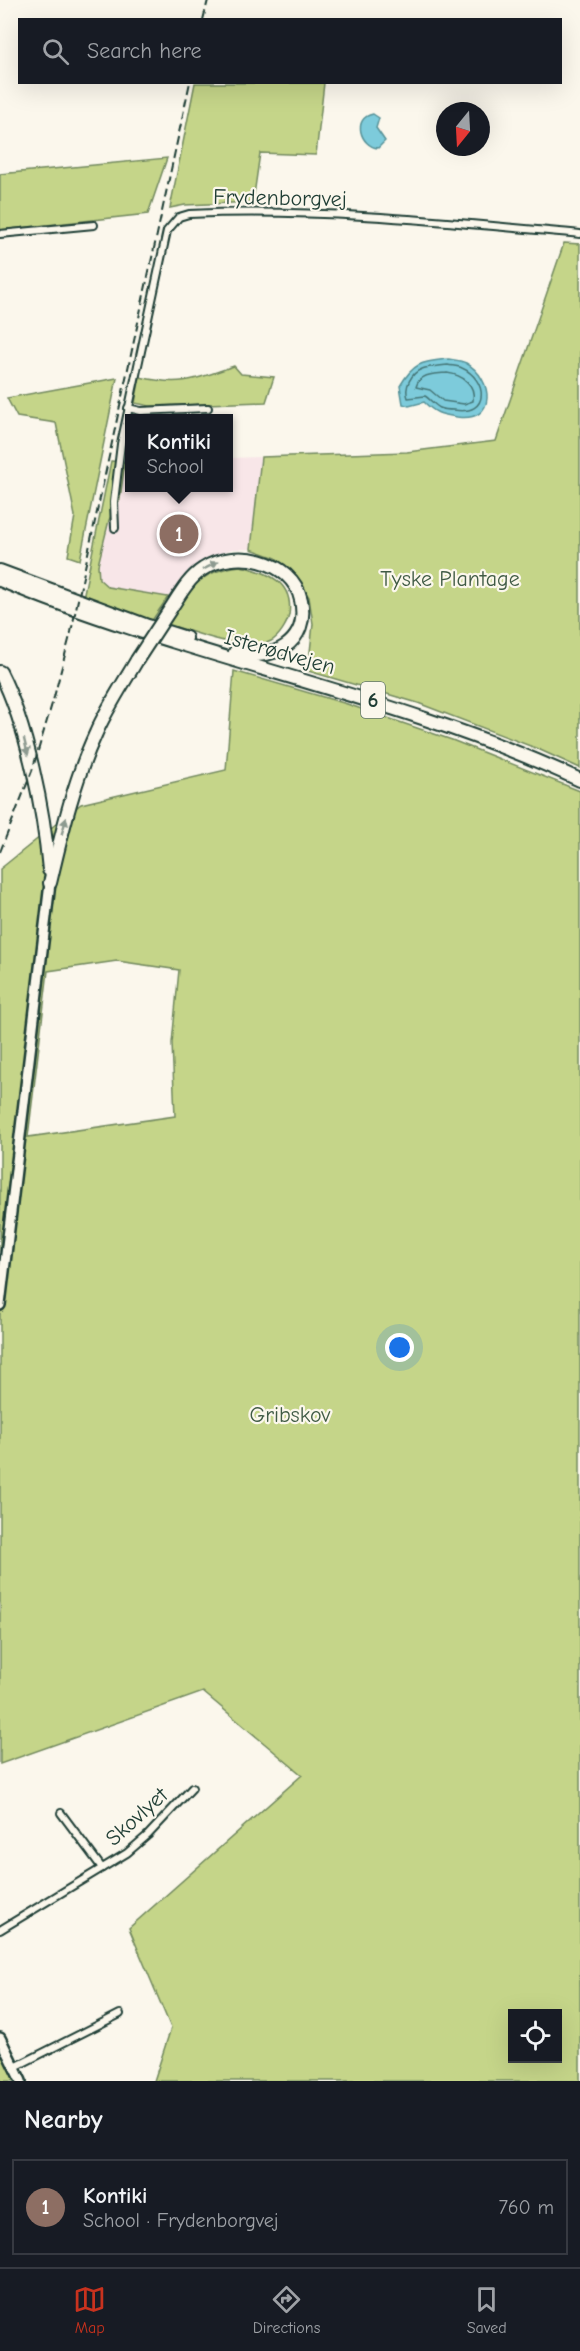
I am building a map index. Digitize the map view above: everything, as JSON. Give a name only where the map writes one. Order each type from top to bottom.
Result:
[{"type":"highway","points":[[0,571],[148,626],[244,655],[261,657],[276,652],[294,637],[303,614],[301,598],[294,584],[268,564],[251,558],[217,561],[201,570],[189,582],[171,608],[137,660],[86,754],[73,793],[50,883]]},
{"type":"highway","name":"Isterødvejen","points":[[0,580],[159,639],[427,718],[580,780]]},
{"type":"highway","points":[[0,672],[22,733],[39,800],[46,837],[50,883]]},
{"type":"street","name":"Frydenborgvej","points":[[127,414],[167,231],[179,217],[189,214],[284,211],[458,222],[580,234]]},
{"type":"street","points":[[0,234],[94,225]]},
{"type":"street","points":[[128,408],[141,411],[208,408]]},
{"type":"street","name":"Frydenborgvej","points":[[115,528],[114,502],[125,423]]},
{"type":"street","points":[[0,1305],[50,883]]},
{"type":"street","name":"Skovlyet","points":[[0,1930],[127,1853],[148,1835],[192,1788]]},
{"type":"street","name":"Skovlyet","points":[[61,1813],[102,1868]]},
{"type":"street","points":[[15,2067],[120,2014]]},
{"type":"street","points":[[0,2037],[21,2081]]},
{"type":"shaded area","points":[[261,457],[251,549],[232,549],[207,558],[193,569],[168,597],[107,587],[99,580],[98,565],[109,520],[120,499],[125,462],[125,492],[233,492],[233,458]]},
{"type":"green space","points":[[195,84],[324,84],[316,155],[260,153],[253,202],[185,205],[170,208]]},
{"type":"green space","points":[[167,158],[148,214],[0,230],[0,174]]},
{"type":"green space","name":"Tyske Plantage","points":[[564,243],[580,244],[580,768],[538,749],[418,703],[308,671],[313,624],[309,597],[297,579],[276,558],[251,549],[261,457],[407,452],[496,441]]},
{"type":"green space","points":[[234,366],[241,374],[274,377],[266,402],[150,406],[135,403],[140,377],[167,381],[188,380]]},
{"type":"green space","points":[[117,378],[80,560],[68,556],[75,516],[56,423],[17,417],[7,398]]},
{"type":"green space","points":[[111,461],[125,462],[120,499],[109,520],[98,565],[99,579],[108,587],[168,597],[151,622],[83,598]]},
{"type":"green space","points":[[240,566],[269,575],[277,580],[287,594],[288,619],[274,639],[248,645],[219,640],[167,624],[181,601],[196,584],[214,572]]},
{"type":"green space","name":"Gribskov","points":[[234,671],[347,704],[452,740],[580,791],[580,2081],[154,2081],[171,2028],[129,1928],[302,1775],[203,1692],[0,1764],[0,869],[81,804],[226,770]],"holes":[[[117,961],[179,970],[172,1043],[175,1116],[28,1137],[48,971]]]},
{"type":"green space","points":[[0,2046],[17,2081],[0,2081]]},
{"type":"water","points":[[373,114],[379,118],[376,128],[385,141],[378,148],[367,142],[361,132],[362,121]]},
{"type":"water","points":[[448,359],[466,363],[482,379],[487,398],[485,407],[479,413],[470,417],[457,417],[439,413],[424,402],[409,406],[403,404],[400,386],[414,368],[425,363]]},
{"type":"railway","points":[[204,18],[208,0]]},
{"type":"railway","points":[[0,852],[32,771],[71,632],[190,84]]},
{"type":"place","name":"Kontiki","points":[[179,534]]}]
